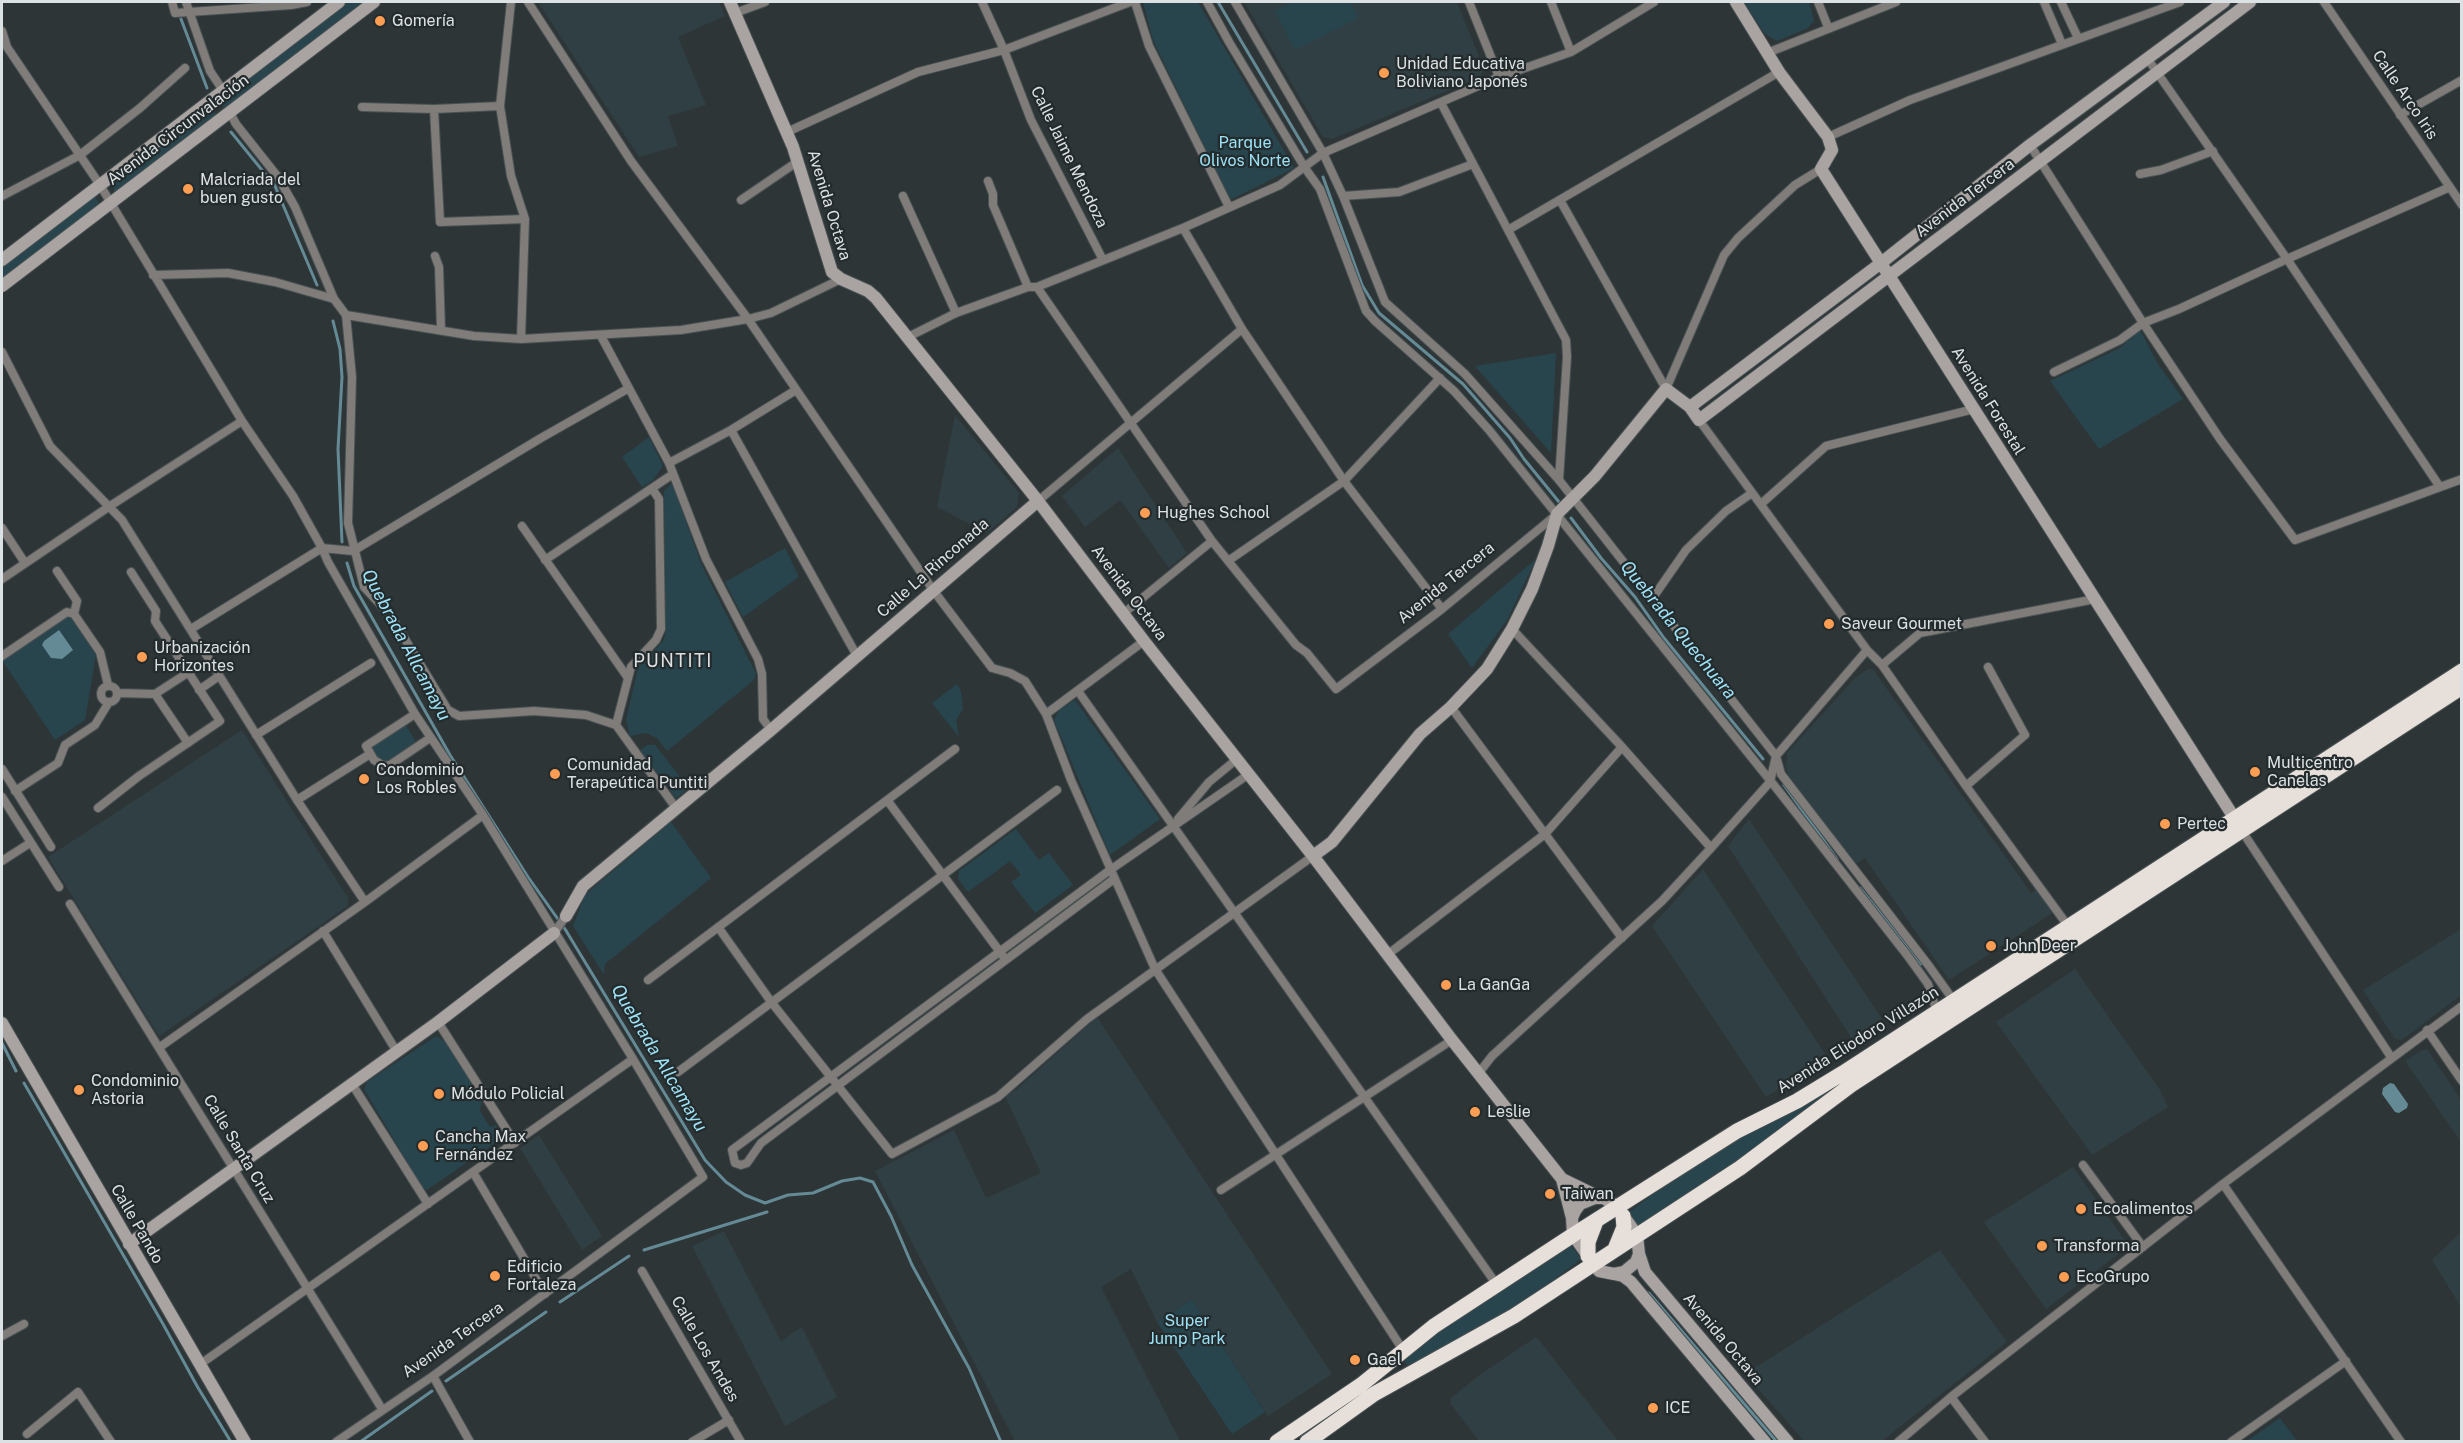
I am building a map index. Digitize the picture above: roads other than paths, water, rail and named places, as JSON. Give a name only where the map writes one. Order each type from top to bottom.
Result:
[{"type":"highway","name":"Avenida Eliodoro Villazón","points":[[1307,1442],[1374,1394],[1514,1316],[1590,1259],[1615,1249],[1740,1168],[1851,1085],[2238,825],[2462,671]]},
{"type":"highway","name":"Avenida Eliodoro Villazón","points":[[1277,1442],[1361,1385],[1434,1326],[1615,1207],[1737,1131],[1797,1101],[1843,1074],[2068,927],[2462,687]]},
{"type":"highway","points":[[1615,1207],[1624,1227],[1615,1249]]},
{"type":"highway","points":[[1590,1259],[1588,1242],[1596,1221]]},
{"type":"street","points":[[171,2],[175,13],[307,2]]},
{"type":"street","points":[[186,2],[210,71],[222,89]]},
{"type":"street","name":"Avenida Circunvalación","points":[[2,260],[222,89],[339,2]]},
{"type":"street","name":"Avenida Circunvalación","points":[[2,286],[374,2]]},
{"type":"street","points":[[511,2],[500,106],[511,176],[525,219],[521,339]]},
{"type":"street","points":[[528,2],[631,161],[748,319],[933,590],[992,668],[1010,673],[1025,681],[1046,714],[1071,780],[1155,969],[1403,1350]]},
{"type":"street","points":[[733,7],[765,2]]},
{"type":"street","name":"Calle Jaime Mendoza","points":[[982,2],[1004,50],[1031,120],[1103,260]]},
{"type":"street","points":[[788,132],[918,72],[1004,50],[1130,2]]},
{"type":"street","points":[[1135,2],[1149,46],[1228,207]]},
{"type":"street","points":[[1207,2],[1305,168],[1320,189],[1366,311],[1440,378],[1489,430],[1928,984],[1937,1012]]},
{"type":"street","points":[[1235,2],[1323,153],[1343,196],[1385,302],[1466,374],[1559,480],[1776,756],[1781,774],[1954,1001]]},
{"type":"street","points":[[1469,2],[1499,77]]},
{"type":"street","points":[[1551,2],[1571,52]]},
{"type":"street","points":[[908,337],[956,314],[1103,260],[1280,185],[1323,153],[1499,77],[1571,52],[1654,2]]},
{"type":"street","points":[[1666,389],[1724,255],[1738,238],[1795,185],[1821,169],[1832,150],[1828,137],[1779,72],[1736,2]]},
{"type":"street","points":[[1818,2],[1828,27]]},
{"type":"street","points":[[1767,53],[1896,2]]},
{"type":"street","points":[[2044,2],[2062,44]]},
{"type":"street","points":[[2061,2],[2078,38]]},
{"type":"street","points":[[1828,137],[1910,100],[2180,2]]},
{"type":"street","name":"Avenida Tercera","points":[[1690,407],[1881,263],[2030,145],[2224,2]]},
{"type":"street","name":"Avenida Tercera","points":[[1700,420],[2250,2]]},
{"type":"street","name":"Calle Arco Iris","points":[[2324,2],[2462,205]]},
{"type":"street","name":"Avenida Octava","points":[[733,7],[788,132],[826,260],[832,272],[841,279],[868,291],[908,337],[1038,501],[1144,641],[1313,856],[1478,1074],[1562,1179],[1615,1207]]},
{"type":"street","points":[[2,31],[7,47],[100,185],[242,422],[293,495],[328,562],[415,714],[483,815],[633,1059],[199,1365]]},
{"type":"street","points":[[2147,58],[2287,259],[2440,487]]},
{"type":"street","points":[[2,195],[80,155],[140,108],[185,68]]},
{"type":"street","points":[[1508,230],[1779,72]]},
{"type":"street","points":[[2400,115],[2462,80]]},
{"type":"street","points":[[1441,103],[1566,340],[1567,357],[1559,480]]},
{"type":"street","points":[[362,107],[434,109],[500,106]]},
{"type":"street","points":[[434,109],[440,222],[525,219]]},
{"type":"street","points":[[229,111],[236,124],[278,177],[295,207],[334,298],[346,315],[351,377],[348,523],[353,551],[364,586],[391,616],[448,710],[459,716],[534,711],[586,715],[616,725],[676,808]]},
{"type":"street","points":[[2030,145],[2220,440],[2295,540],[2462,479]]},
{"type":"street","points":[[2140,174],[2161,170],[2213,151]]},
{"type":"street","points":[[741,200],[797,162]]},
{"type":"street","points":[[1343,196],[1399,192],[1473,164]]},
{"type":"street","name":"Avenida Forestal","points":[[1821,169],[2238,825]]},
{"type":"street","points":[[988,181],[993,194],[993,205],[1033,287],[1212,542],[1228,561],[1344,481],[1440,378]]},
{"type":"street","points":[[2054,372],[2120,340],[2143,323],[2450,187]]},
{"type":"street","points":[[903,196],[956,314]]},
{"type":"street","points":[[1560,200],[1666,389],[1690,407],[1700,420],[1867,650],[1882,665],[2068,927]]},
{"type":"street","points":[[1183,228],[1242,329],[1344,481],[1442,609]]},
{"type":"street","points":[[435,256],[439,267],[441,329]]},
{"type":"street","points":[[153,275],[228,273],[275,282],[334,298]]},
{"type":"street","points":[[346,315],[474,336],[521,339],[601,336],[681,330],[748,319],[771,313],[841,279]]},
{"type":"street","name":"Calle La Rinconada","points":[[566,916],[583,886],[771,730],[1242,329]]},
{"type":"street","points":[[601,336],[669,463],[706,559],[758,659],[762,674],[763,719],[771,730]]},
{"type":"street","points":[[2,352],[50,446],[122,520],[297,800],[365,902]]},
{"type":"street","points":[[191,628],[322,548],[353,551],[540,438],[629,388]]},
{"type":"street","name":"Avenida Tercera","points":[[1228,561],[1296,645],[1307,653],[1336,689],[1442,609],[1573,500],[1666,389]]},
{"type":"street","points":[[669,463],[731,430],[796,390]]},
{"type":"street","points":[[1761,504],[1826,446],[1974,409]]},
{"type":"street","points":[[2,579],[110,506],[242,422]]},
{"type":"street","points":[[731,430],[857,656]]},
{"type":"street","points":[[545,560],[653,490],[673,474]]},
{"type":"street","points":[[616,725],[631,667],[656,640],[661,629],[659,499],[653,490]]},
{"type":"street","points":[[1652,599],[1686,550],[1726,511],[1752,493]]},
{"type":"street","points":[[718,927],[772,1003],[892,1154],[998,1097],[1087,1019],[1332,842],[1420,734],[1451,707],[1486,669],[1512,629],[1532,589],[1557,514]]},
{"type":"street","points":[[522,526],[628,678]]},
{"type":"street","points":[[2,528],[25,563]]},
{"type":"street","points":[[1124,613],[1212,542]]},
{"type":"street","points":[[57,571],[77,601],[74,614]]},
{"type":"street","points":[[98,808],[220,721],[154,621],[156,611],[131,572]]},
{"type":"street","points":[[1882,665],[1920,633],[2095,598]]},
{"type":"street","points":[[2,656],[68,612],[74,614],[100,652],[108,686]]},
{"type":"street","points":[[1512,629],[1622,747],[1711,848]]},
{"type":"street","points":[[1046,714],[1144,641]]},
{"type":"street","points":[[1478,1074],[1492,1056],[1662,901],[1711,848],[1770,782],[1776,756],[1867,650]]},
{"type":"street","points":[[256,735],[371,663]]},
{"type":"street","points":[[1966,786],[2025,735],[1988,667]]},
{"type":"street","points":[[117,693],[155,694],[189,672]]},
{"type":"street","points":[[200,690],[219,676]]},
{"type":"street","points":[[109,702],[102,698],[103,688],[113,687],[117,693]]},
{"type":"street","points":[[1078,691],[1497,1285]]},
{"type":"street","points":[[15,791],[58,763],[65,746],[95,725],[117,693]]},
{"type":"street","points":[[155,694],[188,743]]},
{"type":"street","points":[[1451,707],[1622,938]]},
{"type":"street","points":[[415,714],[366,746],[370,754],[378,764],[390,765],[430,738]]},
{"type":"street","points":[[1387,955],[1545,834],[1622,747]]},
{"type":"street","points":[[648,980],[955,749]]},
{"type":"street","points":[[297,800],[370,754]]},
{"type":"street","points":[[1172,826],[1209,782],[1237,759]]},
{"type":"street","points":[[2,769],[51,847]]},
{"type":"street","points":[[1114,879],[761,1143],[747,1163],[741,1165],[735,1163],[732,1150],[1110,870],[1249,774]]},
{"type":"street","points":[[678,1072],[1057,790]]},
{"type":"street","points":[[2,797],[59,887]]},
{"type":"street","points":[[887,800],[1006,960]]},
{"type":"street","points":[[160,1047],[365,902],[483,815]]},
{"type":"street","points":[[2238,825],[2391,1057]]},
{"type":"street","points":[[2,861],[30,843]]},
{"type":"street","name":"Calle Santa Cruz","points":[[70,904],[382,1409]]},
{"type":"street","points":[[129,1244],[438,1022],[555,931],[566,916]]},
{"type":"street","points":[[323,931],[397,1052]]},
{"type":"street","points":[[1898,1442],[1951,1397],[2223,1184],[2462,1006]]},
{"type":"street","points":[[438,1022],[514,1143]]},
{"type":"street","name":"Calle Pando","points":[[2,1023],[245,1442]]},
{"type":"street","points":[[2427,1030],[2462,1081]]},
{"type":"street","points":[[1221,1190],[1452,1040]]},
{"type":"street","name":"Avenida Tercera","points":[[336,1442],[433,1376],[703,1177],[633,1059]]},
{"type":"street","points":[[352,1084],[428,1204]]},
{"type":"street","points":[[2083,1166],[2142,1247]]},
{"type":"street","points":[[473,1172],[545,1294]]},
{"type":"street","name":"Avenida Octava","points":[[1562,1179],[1572,1218],[1573,1235]]},
{"type":"street","points":[[2223,1184],[2401,1442]]},
{"type":"street","points":[[1572,1218],[1580,1204],[1596,1198],[1615,1207],[1637,1235],[1639,1254],[1630,1268],[1614,1274]]},
{"type":"street","points":[[1573,1235],[1590,1259]]},
{"type":"street","name":"Avenida Octava","points":[[1639,1254],[1645,1272],[1788,1442]]},
{"type":"street","name":"Avenida Octava","points":[[1590,1259],[1599,1271],[1623,1276],[1631,1282],[1765,1442]]},
{"type":"street","name":"Calle Los Andes","points":[[642,1271],[741,1442]]},
{"type":"street","points":[[2,1336],[24,1324]]},
{"type":"street","points":[[2231,1442],[2346,1361]]},
{"type":"street","points":[[433,1376],[470,1442]]},
{"type":"street","points":[[27,1434],[78,1392],[111,1442]]},
{"type":"street","points":[[1951,1397],[1985,1442]]},
{"type":"street","points":[[692,1442],[729,1420]]},
{"type":"waterway","name":"Quebrada Quechuara","points":[[1218,2],[1307,152]]},
{"type":"waterway","name":"Quebrada Allcamayu","points":[[181,19],[207,88]]},
{"type":"waterway","name":"Quebrada Allcamayu","points":[[231,132],[275,186],[317,285]]},
{"type":"waterway","name":"Quebrada Quechuara","points":[[1323,177],[1362,285],[1379,313],[1463,384],[1510,438],[1559,502]]},
{"type":"waterway","name":"Quebrada Allcamayu","points":[[333,321],[340,349],[342,377],[338,449],[342,542]]},
{"type":"waterway","name":"Quebrada Quechuara","points":[[1571,518],[1601,558],[1635,597],[1664,638],[1763,759]]},
{"type":"waterway","name":"Quebrada Allcamayu","points":[[347,563],[354,586],[450,755],[528,877],[565,929],[705,1160],[726,1182],[745,1195],[765,1203],[788,1195],[813,1193],[842,1181],[860,1178],[873,1182],[891,1216],[912,1265],[969,1368],[1001,1442]]},
{"type":"waterway","name":"Quebrada Quechuara","points":[[1784,785],[1837,859]]},
{"type":"waterway","name":"Quebrada Quechuara","points":[[1860,888],[1921,964]]},
{"type":"waterway","points":[[2,1043],[16,1071]]},
{"type":"waterway","points":[[24,1083],[231,1442]]},
{"type":"waterway","points":[[644,1250],[767,1212]]},
{"type":"waterway","points":[[560,1302],[629,1256]]},
{"type":"waterway","name":"Quebrada Quechuara","points":[[1649,1293],[1777,1442]]},
{"type":"waterway","points":[[446,1381],[546,1312]]},
{"type":"waterway","points":[[360,1442],[432,1391]]},
{"type":"place","name":"Gomería","points":[[380,21]]},
{"type":"place","name":"Unidad Educativa Boliviano Japonés","points":[[1384,73]]},
{"type":"place","name":"Malcriada del buen gusto","points":[[188,189]]},
{"type":"place","name":"Hughes School","points":[[1145,513]]},
{"type":"place","name":"Saveur Gourmet","points":[[1829,624]]},
{"type":"place","name":"Urbanización Horizontes","points":[[142,657]]},
{"type":"place","name":"Multicentro Canelas","points":[[2255,772]]},
{"type":"place","name":"Comunidad Terapeútica Puntiti","points":[[555,774]]},
{"type":"place","name":"Condominio Los Robles","points":[[364,779]]},
{"type":"place","name":"Pertec","points":[[2165,824]]},
{"type":"place","name":"John Deer","points":[[1991,946]]},
{"type":"place","name":"La GanGa","points":[[1446,985]]},
{"type":"place","name":"Condominio Astoria","points":[[79,1090]]},
{"type":"place","name":"Módulo Policial","points":[[439,1094]]},
{"type":"place","name":"Leslie","points":[[1475,1112]]},
{"type":"place","name":"Cancha Max Fernández","points":[[423,1146]]},
{"type":"place","name":"Taiwan","points":[[1550,1194]]},
{"type":"place","name":"Ecoalimentos","points":[[2081,1209]]},
{"type":"place","name":"Transforma","points":[[2042,1246]]},
{"type":"place","name":"Edificio Fortaleza","points":[[495,1276]]},
{"type":"place","name":"EcoGrupo","points":[[2064,1277]]},
{"type":"place","name":"Gael","points":[[1355,1360]]},
{"type":"place","name":"ICE","points":[[1653,1408]]},
{"type":"district","name":"PUNTITI","points":[[673,661]]},
{"type":"park label","name":"Parque Olivos Norte","points":[[1245,152]]},
{"type":"park label","name":"Super Jump Park","points":[[1187,1330]]}]
